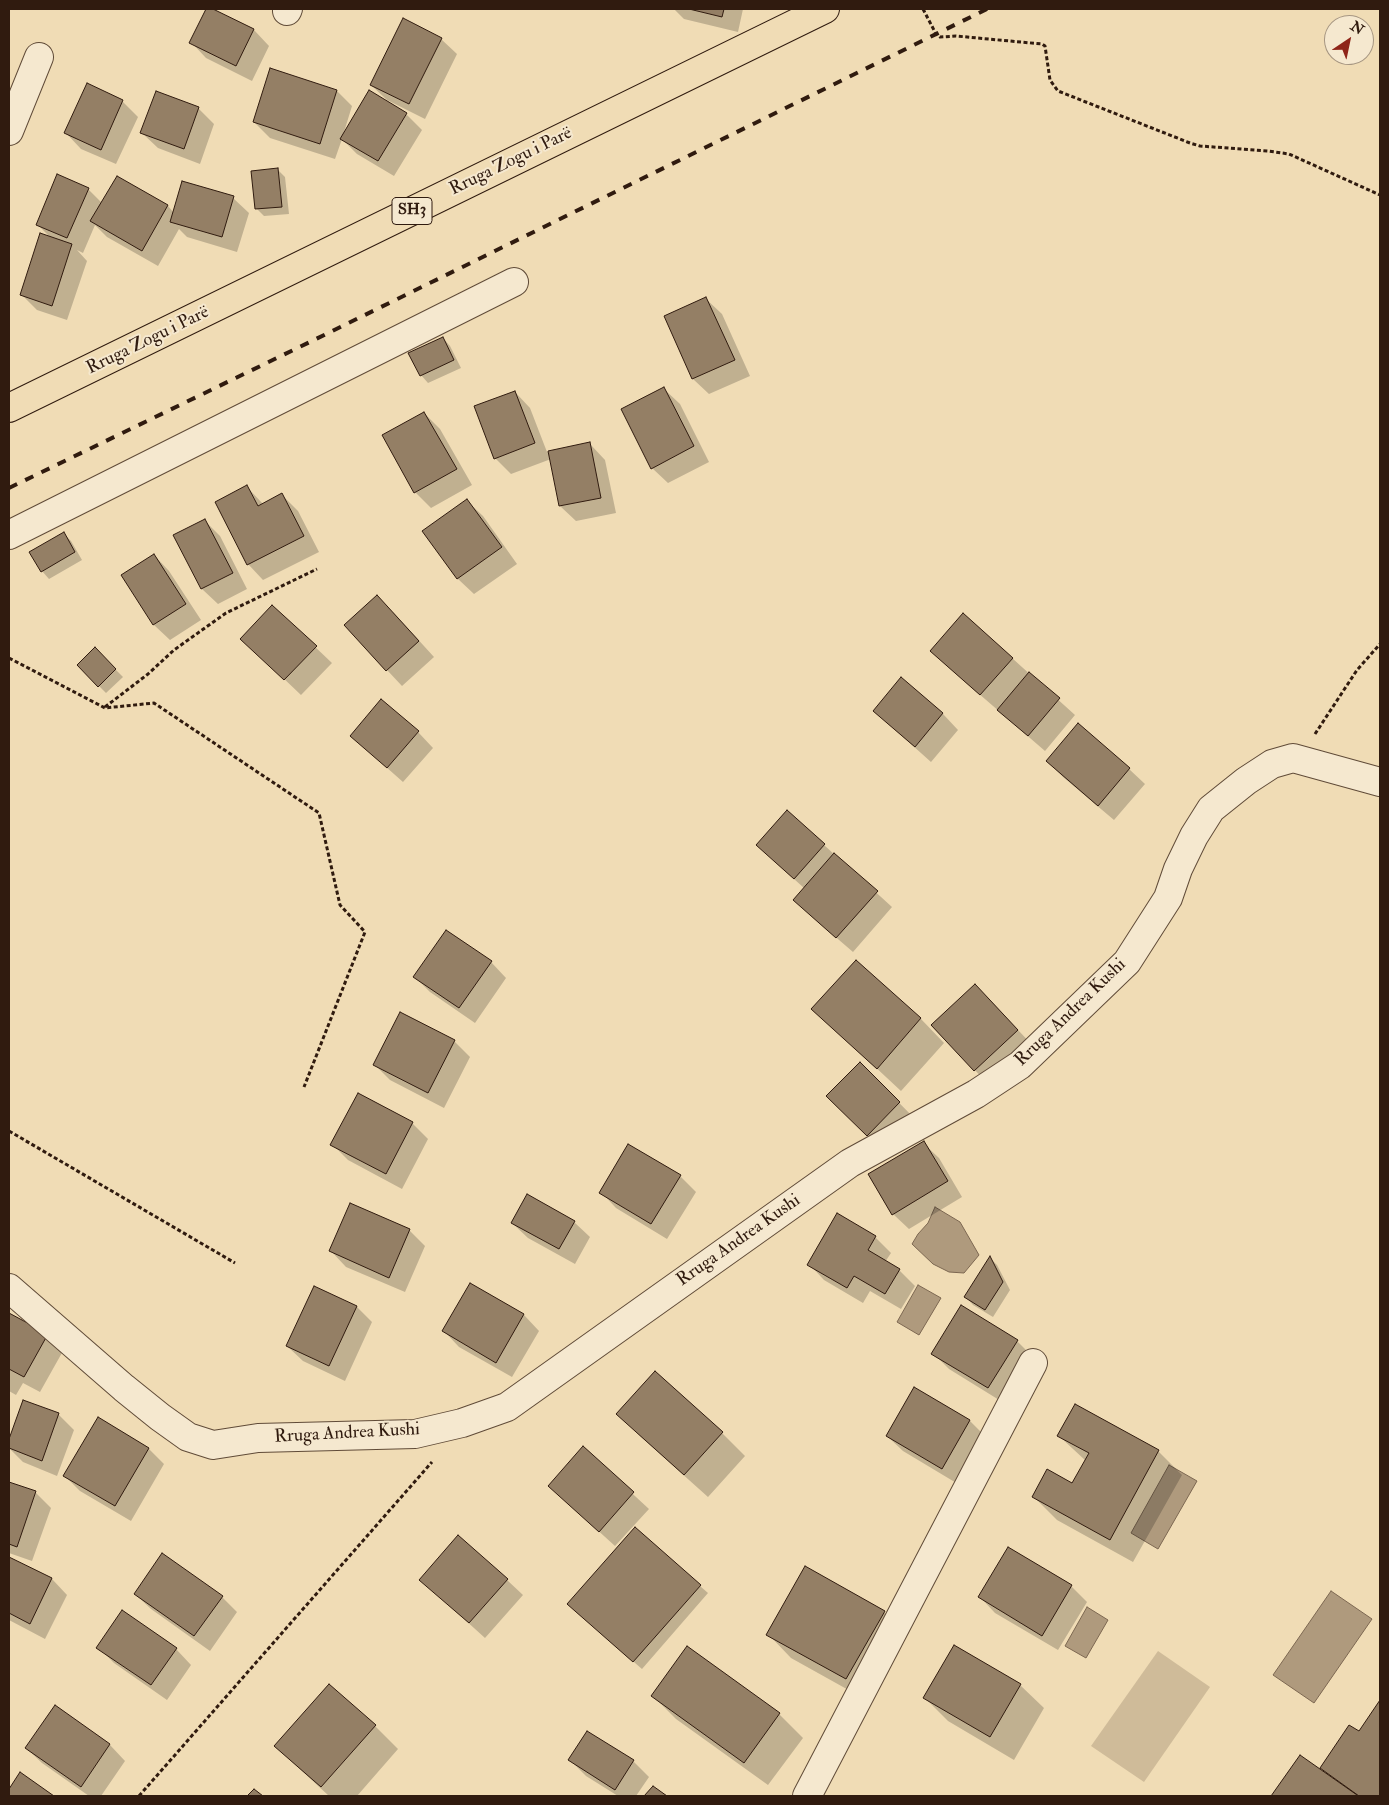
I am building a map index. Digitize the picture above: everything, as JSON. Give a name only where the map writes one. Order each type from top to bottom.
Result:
[{"type":"main road","name":"Rruga Zogu i Parë","points":[[9,408],[820,10]]},
{"type":"street","points":[[9,131],[39,58]]},
{"type":"street","points":[[9,535],[514,282]]},
{"type":"street","name":"Rruga Andrea Kushi","points":[[9,1288],[160,1417],[188,1436],[214,1445],[267,1438],[415,1434],[507,1407],[850,1163],[976,1094],[1020,1065],[1126,962],[1168,898],[1178,869],[1190,844],[1211,810],[1246,780],[1272,764],[1293,758],[1380,782]]},
{"type":"street","points":[[807,1796],[1033,1363]]},
{"type":"path","points":[[923,9],[936,34],[940,37],[956,36],[1042,44],[1045,46],[1050,80],[1058,91],[1200,146],[1289,154],[1380,195]]},
{"type":"path","points":[[105,708],[148,674],[174,650],[226,613],[317,569]]},
{"type":"path","points":[[1298,759],[1357,670],[1380,644]]},
{"type":"path","points":[[9,658],[105,708],[154,703],[319,813],[340,905],[365,932],[304,1087]]},
{"type":"path","points":[[9,1131],[235,1263]]},
{"type":"path","points":[[139,1796],[436,1457],[446,1426]]},
{"type":"shaded area","points":[[935,1207],[960,1222],[979,1255],[964,1273],[949,1272],[933,1264],[912,1244],[928,1223]]},
{"type":"shaded area","points":[[918,1285],[941,1298],[919,1335],[897,1322]]},
{"type":"shaded area","points":[[1169,1465],[1197,1481],[1158,1549],[1131,1533]]},
{"type":"shaded area","points":[[1331,1591],[1372,1619],[1314,1703],[1273,1675]]},
{"type":"shaded area","points":[[1087,1607],[1108,1620],[1086,1658],[1065,1646]]},
{"type":"shaded area","points":[[1158,1651],[1210,1687],[1144,1782],[1091,1746]]},
{"type":"building","points":[[206,9],[213,9],[254,29],[236,66],[189,43]]},
{"type":"building","points":[[689,9],[724,9],[722,17]]},
{"type":"building","points":[[403,18],[442,38],[409,104],[370,85]]},
{"type":"building","points":[[270,68],[337,90],[320,144],[253,122]]},
{"type":"building","points":[[87,83],[123,100],[101,150],[64,133]]},
{"type":"building","points":[[369,90],[407,113],[378,161],[340,139]]},
{"type":"building","points":[[156,91],[199,107],[184,149],[140,133]]},
{"type":"building","points":[[278,168],[282,207],[255,209],[251,171]]},
{"type":"building","points":[[57,174],[89,188],[67,238],[36,225]]},
{"type":"building","points":[[117,176],[168,205],[142,251],[90,221]]},
{"type":"building","points":[[182,181],[234,196],[222,237],[170,222]]},
{"type":"building","points":[[40,233],[72,244],[52,306],[20,295]]},
{"type":"building","points":[[706,297],[735,360],[692,379],[664,316]]},
{"type":"building","points":[[443,337],[454,360],[420,376],[408,353]]},
{"type":"building","points":[[664,387],[694,446],[651,469],[621,409]]},
{"type":"building","points":[[515,391],[535,443],[494,459],[474,406]]},
{"type":"building","points":[[424,412],[457,469],[414,493],[382,435]]},
{"type":"building","points":[[590,442],[601,498],[559,506],[548,451]]},
{"type":"building","points":[[247,485],[258,506],[282,493],[304,536],[247,565],[215,502]]},
{"type":"building","points":[[467,499],[502,547],[457,579],[422,531]]},
{"type":"building","points":[[205,519],[233,573],[201,589],[173,535]]},
{"type":"building","points":[[64,532],[75,552],[41,572],[29,552]]},
{"type":"building","points":[[154,554],[186,604],[153,625],[121,575]]},
{"type":"building","points":[[377,595],[419,641],[386,671],[344,625]]},
{"type":"building","points":[[272,605],[317,646],[284,680],[240,639]]},
{"type":"building","points":[[963,613],[1013,658],[980,695],[930,651]]},
{"type":"building","points":[[95,647],[116,669],[98,687],[77,665]]},
{"type":"building","points":[[1029,672],[1060,698],[1028,736],[997,710]]},
{"type":"building","points":[[901,677],[943,713],[915,747],[873,711]]},
{"type":"building","points":[[381,699],[419,731],[387,768],[350,736]]},
{"type":"building","points":[[1078,723],[1130,768],[1098,806],[1046,761]]},
{"type":"building","points":[[787,810],[825,844],[794,879],[756,845]]},
{"type":"building","points":[[834,853],[878,891],[836,938],[793,900]]},
{"type":"building","points":[[446,930],[492,961],[459,1008],[413,977]]},
{"type":"building","points":[[856,960],[921,1018],[877,1069],[811,1009]]},
{"type":"building","points":[[975,984],[1018,1030],[974,1071],[931,1025]]},
{"type":"building","points":[[400,1012],[455,1040],[428,1093],[373,1065]]},
{"type":"building","points":[[860,1062],[900,1102],[867,1136],[826,1096]]},
{"type":"building","points":[[358,1093],[413,1122],[386,1174],[330,1145]]},
{"type":"building","points":[[924,1141],[948,1181],[892,1215],[868,1174]]},
{"type":"building","points":[[628,1144],[681,1175],[651,1224],[599,1193]]},
{"type":"building","points":[[527,1194],[575,1221],[559,1249],[511,1223]]},
{"type":"building","points":[[350,1203],[410,1229],[389,1278],[329,1251]]},
{"type":"building","points":[[837,1213],[876,1236],[868,1250],[900,1269],[885,1294],[854,1276],[847,1288],[807,1265]]},
{"type":"building","points":[[990,1256],[1003,1282],[985,1310],[964,1297]]},
{"type":"building","points":[[470,1283],[524,1314],[496,1363],[442,1331]]},
{"type":"building","points":[[314,1286],[357,1306],[329,1366],[286,1346]]},
{"type":"building","points":[[961,1305],[1018,1340],[988,1388],[931,1354]]},
{"type":"building","points":[[9,1313],[48,1334],[24,1377],[9,1369]]},
{"type":"building","points":[[655,1371],[723,1432],[684,1475],[616,1414]]},
{"type":"building","points":[[914,1387],[970,1420],[942,1469],[886,1436]]},
{"type":"building","points":[[23,1400],[59,1413],[42,1461],[9,1448],[9,1439]]},
{"type":"building","points":[[1075,1404],[1159,1450],[1110,1540],[1032,1497],[1047,1469],[1072,1483],[1089,1453],[1057,1436]]},
{"type":"building","points":[[98,1417],[149,1448],[115,1506],[63,1476]]},
{"type":"building","points":[[583,1446],[634,1492],[599,1532],[548,1486]]},
{"type":"building","points":[[9,1482],[36,1491],[17,1547],[9,1544]]},
{"type":"building","points":[[635,1527],[701,1585],[633,1662],[567,1604]]},
{"type":"building","points":[[458,1535],[508,1579],[469,1623],[419,1580]]},
{"type":"building","points":[[1008,1547],[1072,1585],[1042,1636],[978,1597]]},
{"type":"building","points":[[162,1553],[223,1596],[194,1636],[134,1594]]},
{"type":"building","points":[[9,1557],[52,1578],[30,1624],[9,1613]]},
{"type":"building","points":[[805,1566],[885,1611],[846,1679],[766,1635]]},
{"type":"building","points":[[122,1610],[177,1648],[151,1685],[96,1648]]},
{"type":"building","points":[[954,1645],[1021,1684],[990,1737],[923,1698]]},
{"type":"building","points":[[687,1646],[780,1713],[744,1763],[651,1696]]},
{"type":"building","points":[[329,1684],[376,1725],[321,1787],[274,1746]]},
{"type":"building","points":[[1380,1700],[1380,1796],[1359,1796],[1320,1768],[1349,1725],[1359,1731]]},
{"type":"building","points":[[55,1705],[110,1744],[81,1787],[25,1748]]},
{"type":"building","points":[[587,1731],[634,1760],[615,1790],[568,1760]]},
{"type":"building","points":[[1300,1755],[1357,1795],[1357,1796],[1271,1796]]},
{"type":"building","points":[[20,1772],[54,1796],[9,1796],[9,1789]]},
{"type":"building","points":[[653,1786],[667,1796],[644,1796]]},
{"type":"building","points":[[254,1789],[263,1796],[247,1796]]},
{"type":"railway","points":[[9,488],[987,9]]}]
